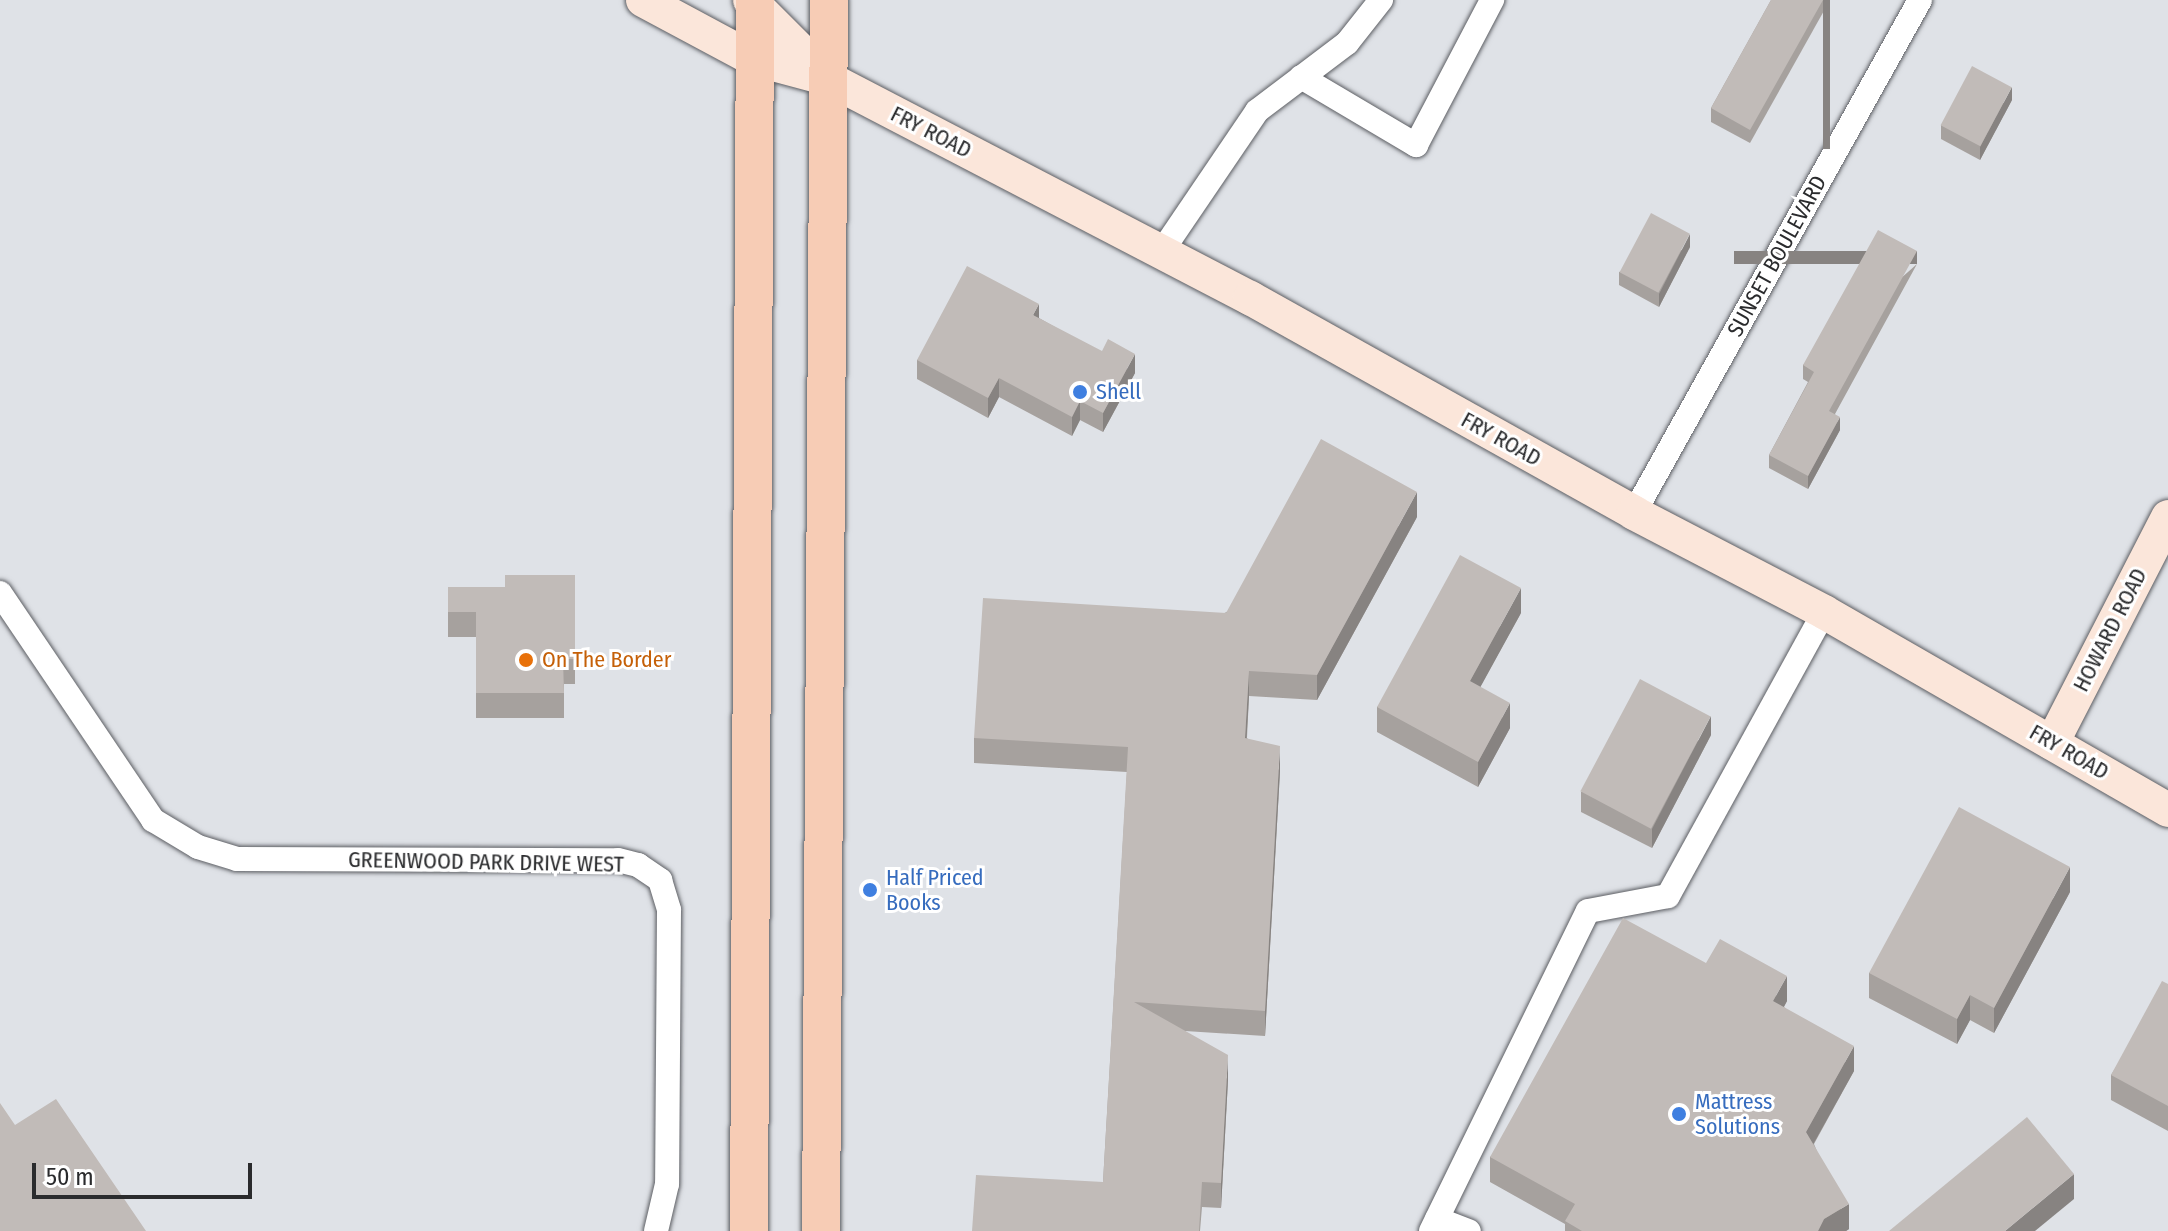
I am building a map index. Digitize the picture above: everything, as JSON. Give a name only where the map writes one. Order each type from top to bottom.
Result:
[{"type":"main road","points":[[821,1231],[829,0]]},
{"type":"main road","points":[[749,1231],[756,280],[751,58],[753,1]]},
{"type":"street","name":"FRY ROAD","points":[[643,0],[751,58],[829,79],[1162,251],[1634,513],[1824,612],[2168,810]]},
{"type":"street","points":[[1162,251],[1257,111],[1347,43],[1380,0]]},
{"type":"street","points":[[1301,77],[1416,145],[1492,0]]},
{"type":"street","name":"SUNSET BOULEVARD","points":[[1634,513],[1920,0]]},
{"type":"street","name":"FRY ROAD","points":[[753,1],[829,79]]},
{"type":"street","name":"HOWARD ROAD","points":[[2052,743],[2168,517]]},
{"type":"street","name":"GREENWOOD PARK DRIVE WEST","points":[[0,593],[50,661],[153,820],[212,853],[237,859],[618,860],[638,865],[660,880],[669,910],[667,1168],[656,1231]]},
{"type":"street","points":[[1469,1231],[1434,1225],[1588,911],[1668,896],[1824,612]]},
{"type":"building","points":[[1771,0],[1823,0],[1750,130],[1711,108]]},
{"type":"building","points":[[1972,66],[2012,87],[1980,146],[1941,125]]},
{"type":"building","points":[[1651,213],[1690,234],[1658,293],[1620,272]]},
{"type":"building","points":[[1878,230],[1917,251],[1829,411],[1840,417],[1808,476],[1769,455],[1814,372],[1803,365]]},
{"type":"building","points":[[967,266],[1039,304],[1033,315],[1102,351],[1108,339],[1135,354],[1103,413],[1080,401],[1072,417],[999,378],[988,398],[917,360]]},
{"type":"building","points":[[1321,439],[1417,492],[1317,675],[1249,671],[1245,738],[1280,746],[1265,1011],[1134,1002],[1228,1055],[1221,1183],[1202,1182],[1199,1231],[972,1231],[976,1175],[1103,1182],[1128,747],[974,738],[983,598],[1226,613]]},
{"type":"building","points":[[1460,555],[1521,588],[1470,681],[1510,703],[1478,762],[1377,707]]},
{"type":"building","name":"On The Border","points":[[505,575],[575,575],[575,659],[563,659],[564,693],[476,693],[476,612],[448,612],[448,587],[505,587]]},
{"type":"building","points":[[1640,679],[1711,717],[1651,829],[1580,791]]},
{"type":"building","points":[[1959,807],[2070,867],[1994,1008],[1970,995],[1957,1019],[1869,973]]},
{"type":"building","name":"Mattress Solutions","points":[[1623,918],[1706,963],[1720,939],[1787,976],[1773,1001],[1854,1046],[1806,1132],[1849,1204],[1824,1219],[1818,1231],[1582,1231],[1565,1221],[1575,1204],[1490,1157]]},
{"type":"building","points":[[2162,981],[2168,984],[2168,1106],[2111,1075]]},
{"type":"building","points":[[56,1099],[146,1231],[0,1231],[0,1103],[15,1125]]},
{"type":"building","points":[[2027,1117],[2074,1174],[2005,1231],[1889,1231]]},
{"type":"place","name":"Shell","points":[[1080,392]]},
{"type":"place","name":"On The Border","points":[[526,660]]},
{"type":"place","name":"Half Priced Books","points":[[870,890]]},
{"type":"place","name":"Mattress Solutions","points":[[1679,1114]]}]
